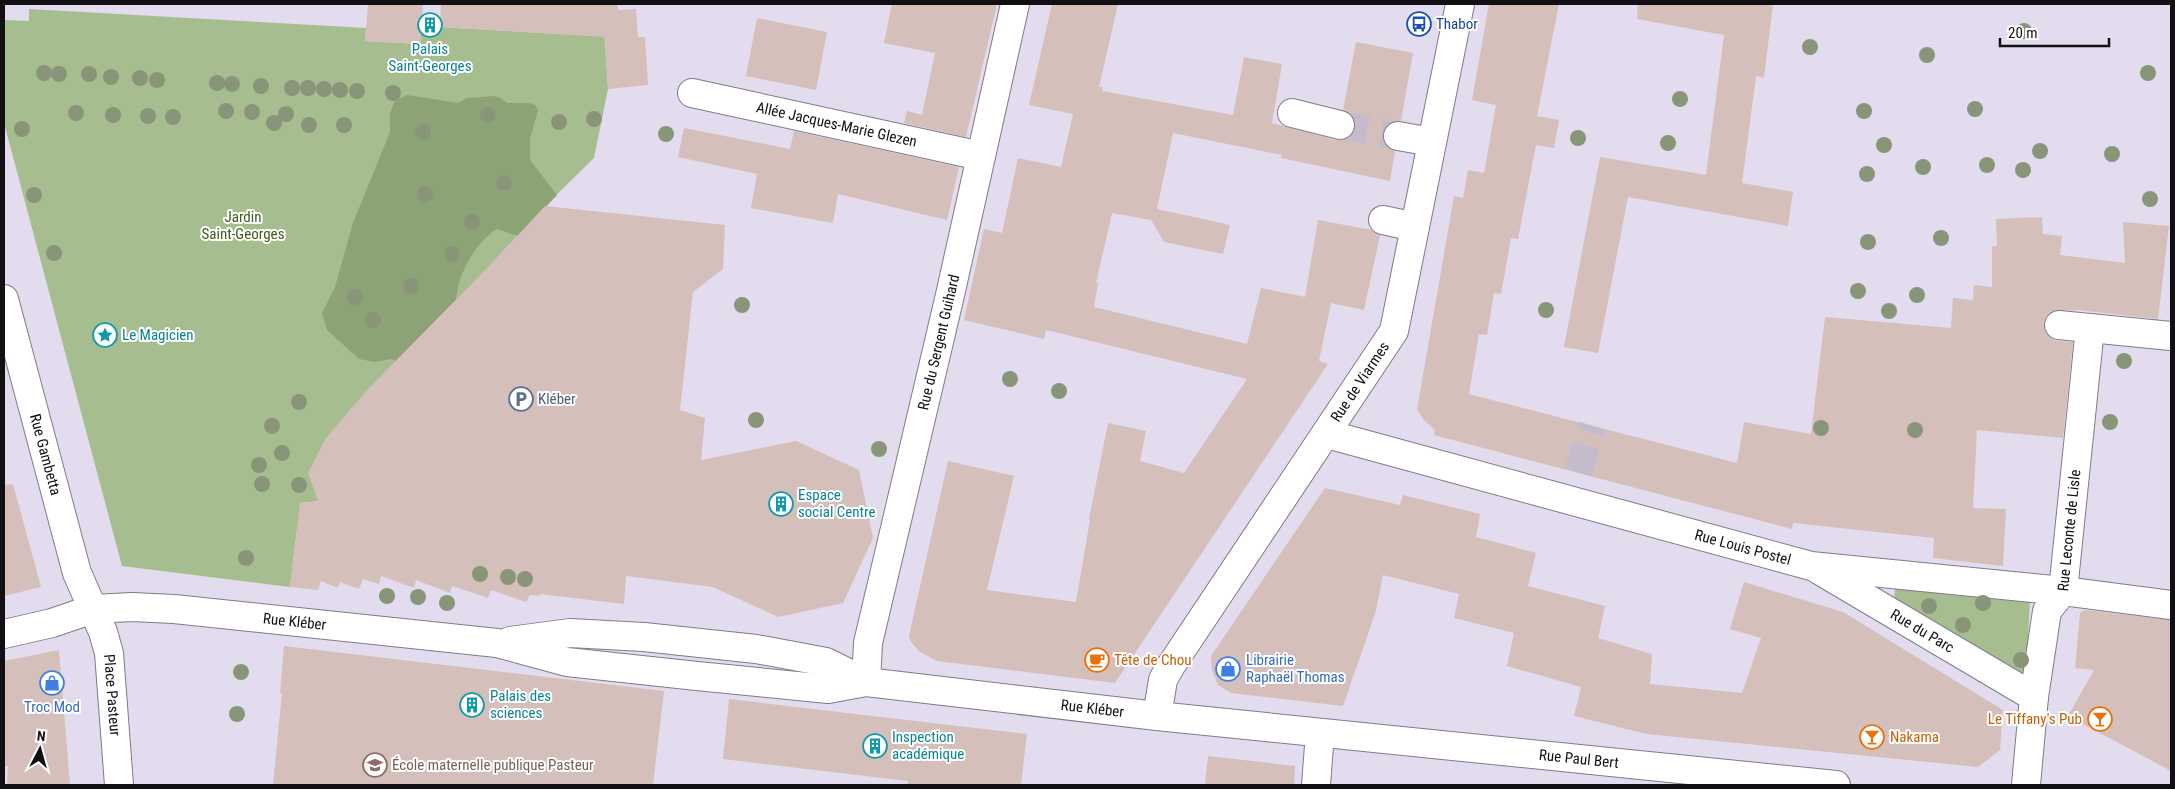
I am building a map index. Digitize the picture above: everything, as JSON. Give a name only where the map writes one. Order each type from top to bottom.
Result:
[{"type":"street","name":"Rue du Sergent Guihard","points":[[866,682],[868,643],[1015,4]]},
{"type":"street","name":"Rue de Viarmes","points":[[1157,716],[1163,680],[1170,667],[1394,331],[1460,4]]},
{"type":"street","name":"Allée Jacques-Marie Glezen","points":[[692,93],[981,156]]},
{"type":"street","points":[[1292,114],[1340,125]]},
{"type":"street","points":[[1398,136],[1432,142]]},
{"type":"street","points":[[1383,220],[1415,227]]},
{"type":"street","name":"Rue Gambetta","points":[[4,299],[77,573],[93,609]]},
{"type":"street","points":[[2059,325],[2171,336]]},
{"type":"street","name":"Rue Leconte de Lisle","points":[[2026,785],[2034,698],[2047,611],[2063,591],[2090,328]]},
{"type":"street","name":"Rue Louis Postel","points":[[1327,434],[1811,566],[2063,591],[2171,605]]},
{"type":"street","name":"Rue du Parc","points":[[1811,566],[2034,698]]},
{"type":"street","name":"Rue Kléber","points":[[4,634],[52,623],[93,609],[132,607],[174,609],[497,643],[570,633],[653,638],[756,649],[826,662],[866,682],[1320,733]]},
{"type":"street","name":"Place Pasteur","points":[[93,609],[109,653],[119,785]]},
{"type":"street","points":[[1316,785],[1320,733]]},
{"type":"street","name":"Rue Paul Bert","points":[[1320,733],[1836,785]]},
{"type":"green space","name":"Jardin Saint-Georges","points":[[29,9],[366,28],[365,41],[420,44],[422,26],[562,34],[604,26],[608,89],[594,158],[545,206],[494,261],[318,501],[300,503],[299,529],[297,529],[290,587],[122,566],[4,123],[4,20],[29,21]]},
{"type":"green space","points":[[407,95],[458,103],[467,98],[492,96],[499,97],[507,103],[529,103],[535,105],[538,110],[530,139],[530,160],[557,195],[518,236],[497,229],[481,242],[464,271],[457,291],[456,301],[397,361],[390,359],[375,362],[359,359],[327,330],[322,313],[335,287],[353,223],[390,132],[390,113],[395,101]]},
{"type":"green space","points":[[1895,587],[2030,600],[2026,678],[1894,605]]},
{"type":"building","points":[[368,4],[423,4],[420,44],[365,41]]},
{"type":"building","points":[[441,4],[618,4],[618,10],[636,9],[638,37],[645,37],[648,85],[608,89],[605,37],[440,27]]},
{"type":"building","points":[[892,4],[997,4],[966,137],[904,123],[907,111],[922,115],[935,53],[884,43]]},
{"type":"building","points":[[1052,4],[1118,4],[1099,87],[1103,87],[1102,91],[1233,115],[1244,57],[1282,64],[1272,123],[1336,140],[1344,140],[1351,136],[1355,128],[1355,121],[1351,114],[1343,110],[1356,42],[1413,53],[1401,121],[1393,121],[1386,126],[1383,134],[1384,142],[1388,148],[1395,151],[1390,181],[1281,158],[1282,155],[1173,133],[1157,209],[1230,225],[1223,254],[1164,242],[1151,220],[1112,213],[1096,283],[1098,283],[1094,307],[1247,344],[1261,288],[1305,297],[1318,220],[1372,230],[1380,235],[1364,310],[1331,303],[1319,361],[1328,364],[1115,683],[937,661],[920,652],[911,642],[909,636],[948,461],[1014,476],[987,590],[1076,602],[1089,519],[1108,423],[1146,431],[1140,461],[1184,473],[1247,379],[1046,330],[1044,339],[964,320],[984,229],[1002,233],[1018,158],[1061,167],[1073,114],[1029,105]]},
{"type":"building","points":[[1489,4],[1559,4],[1537,116],[1559,120],[1554,148],[1536,145],[1518,239],[1511,238],[1501,294],[1494,293],[1487,335],[1479,334],[1469,394],[1737,463],[1744,422],[1811,434],[1825,317],[1951,328],[1953,298],[1973,300],[1974,285],[1992,287],[1992,246],[1997,246],[1996,219],[2042,217],[2043,234],[2062,236],[2060,255],[2125,263],[2123,222],[2169,226],[2158,319],[2078,310],[2053,311],[2046,316],[2043,324],[2045,331],[2050,337],[2057,341],[2073,342],[2063,438],[1977,430],[1973,508],[2006,509],[2003,566],[1933,558],[1934,538],[1793,523],[1792,529],[1434,435],[1435,430],[1417,410],[1454,196],[1463,198],[1468,170],[1484,173],[1496,105],[1472,100]]},
{"type":"building","points":[[1638,4],[1773,4],[1764,78],[1756,76],[1742,183],[1793,192],[1788,226],[1628,197],[1598,353],[1564,347],[1600,157],[1706,175],[1724,35],[1637,19]]},
{"type":"building","points":[[757,18],[827,32],[816,90],[746,76]]},
{"type":"building","points":[[684,128],[790,149],[794,131],[959,167],[947,220],[838,194],[833,223],[751,208],[757,174],[678,157]]},
{"type":"building","name":"Kléber","points":[[545,206],[725,225],[723,269],[693,292],[680,410],[705,418],[701,460],[796,441],[859,470],[873,538],[843,603],[778,617],[713,587],[626,576],[624,604],[540,594],[539,596],[530,595],[526,602],[491,590],[488,598],[452,586],[450,593],[416,580],[414,588],[381,576],[379,584],[363,579],[359,589],[340,582],[338,588],[321,581],[318,590],[290,587],[300,503],[318,501],[308,473],[325,439],[369,388],[494,261]]},
{"type":"building","points":[[13,484],[41,587],[4,596],[4,485]]},
{"type":"building","points":[[1325,488],[1400,505],[1403,495],[1480,514],[1476,537],[1536,553],[1528,586],[1605,606],[1598,638],[1652,654],[1650,684],[1742,693],[1761,638],[1730,629],[1744,582],[1843,612],[2003,710],[2000,750],[1978,767],[1646,734],[1574,716],[1581,687],[1507,666],[1514,633],[1454,618],[1459,594],[1383,575],[1376,611],[1343,706],[1231,693],[1218,685],[1212,670],[1211,656]]},
{"type":"building","points":[[2085,610],[2171,620],[2171,771],[2068,716],[2094,670],[2075,668],[2080,613]]},
{"type":"building","name":"Palais des sciences","points":[[284,646],[664,691],[653,785],[273,785],[282,693],[280,693]]},
{"type":"building","points":[[59,650],[70,785],[7,785],[8,766],[4,766],[4,661]]},
{"type":"building","name":"Inspection académique","points":[[729,699],[1027,734],[1021,785],[907,785],[908,781],[723,759]]},
{"type":"building","points":[[1208,756],[1295,766],[1294,785],[1205,785]]},
{"type":"tunnel","points":[[1340,125],[1398,136]]},
{"type":"tunnel","points":[[1578,472],[1593,426]]},
{"type":"place","name":"Thabor","points":[[1419,24]]},
{"type":"place","name":"Palais Saint-Georges","points":[[430,25]]},
{"type":"place","name":"Le Magicien","points":[[105,335]]},
{"type":"place","name":"Kléber","points":[[521,399]]},
{"type":"place","name":"Espace social Centre","points":[[781,504]]},
{"type":"place","name":"Tête de Chou","points":[[1097,660]]},
{"type":"place","name":"Librairie Raphaël Thomas","points":[[1228,669]]},
{"type":"place","name":"Troc Mod","points":[[52,683]]},
{"type":"place","name":"Palais des sciences","points":[[472,705]]},
{"type":"place","name":"Le Tiffany's Pub","points":[[2100,719]]},
{"type":"place","name":"Nakama","points":[[1872,737]]},
{"type":"place","name":"Inspection académique","points":[[875,746]]},
{"type":"place","name":"École maternelle publique Pasteur","points":[[375,765]]}]
